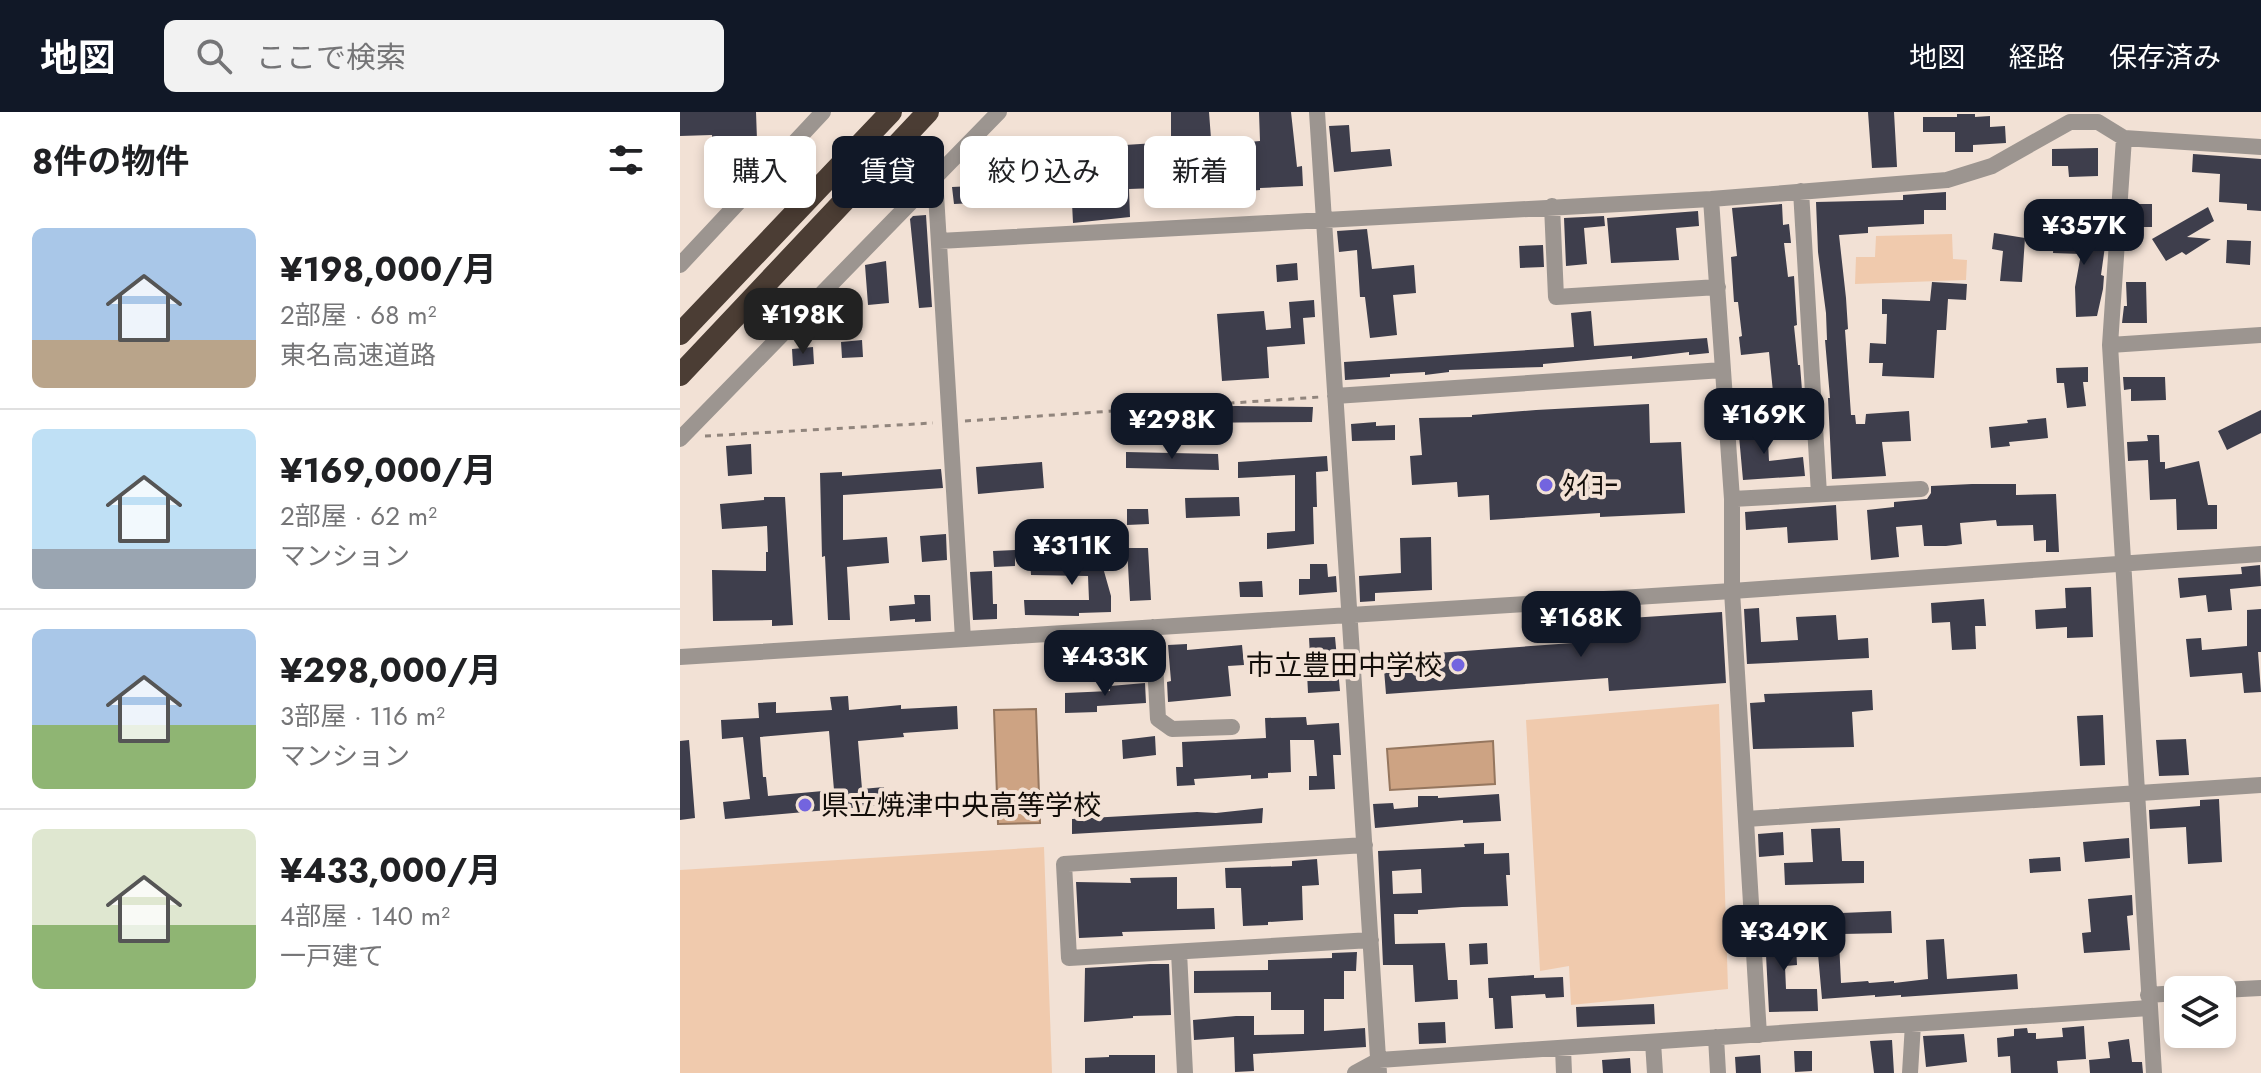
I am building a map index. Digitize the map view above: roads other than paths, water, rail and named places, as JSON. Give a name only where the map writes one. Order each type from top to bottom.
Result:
[{"type":"highway","points":[[680,334],[891,112]]},
{"type":"highway","points":[[680,375],[928,112]]},
{"type":"street","points":[[680,265],[823,112]]},
{"type":"street","points":[[944,169],[999,112]]},
{"type":"street","points":[[1317,112],[1379,1066]]},
{"type":"street","points":[[939,241],[1711,199],[1947,180],[1992,166],[2066,117],[2098,122],[2124,138],[2261,147]]},
{"type":"street","points":[[2124,138],[2110,345],[2154,1073]]},
{"type":"street","points":[[1801,191],[1819,494]]},
{"type":"street","points":[[1711,199],[1732,499],[1732,591],[1759,1035]]},
{"type":"street","points":[[1552,206],[1556,297],[1718,287]]},
{"type":"street","points":[[681,438],[906,208]]},
{"type":"street","points":[[937,208],[963,639]]},
{"type":"street","points":[[2110,345],[2261,335]]},
{"type":"street","points":[[1335,396],[1723,370]]},
{"type":"street","points":[[1732,499],[1921,489]]},
{"type":"street","points":[[680,657],[1732,591],[2261,554]]},
{"type":"street","points":[[1153,627],[1158,719],[1172,729],[1232,727]]},
{"type":"street","points":[[1746,819],[2261,785]]},
{"type":"street","points":[[1365,845],[1064,864],[1069,958],[1371,940]]},
{"type":"street","points":[[1179,952],[1185,1073]]},
{"type":"street","points":[[2236,989],[2261,988]]},
{"type":"street","points":[[1355,1073],[1379,1066],[1563,1048],[1913,1024],[2149,1002],[2164,997]]},
{"type":"street","points":[[1910,1073],[1913,1024]]},
{"type":"street","points":[[1716,1037],[1718,1073]]},
{"type":"street","points":[[1653,1042],[1655,1073]]},
{"type":"street","points":[[1563,1048],[1564,1073]]},
{"type":"place","name":"ﾀｲﾖｰ","points":[[1546,485]]},
{"type":"place","name":"市立豊田中学校","points":[[1458,665]]},
{"type":"place","name":"県立焼津中央高等学校","points":[[805,805]]}]
